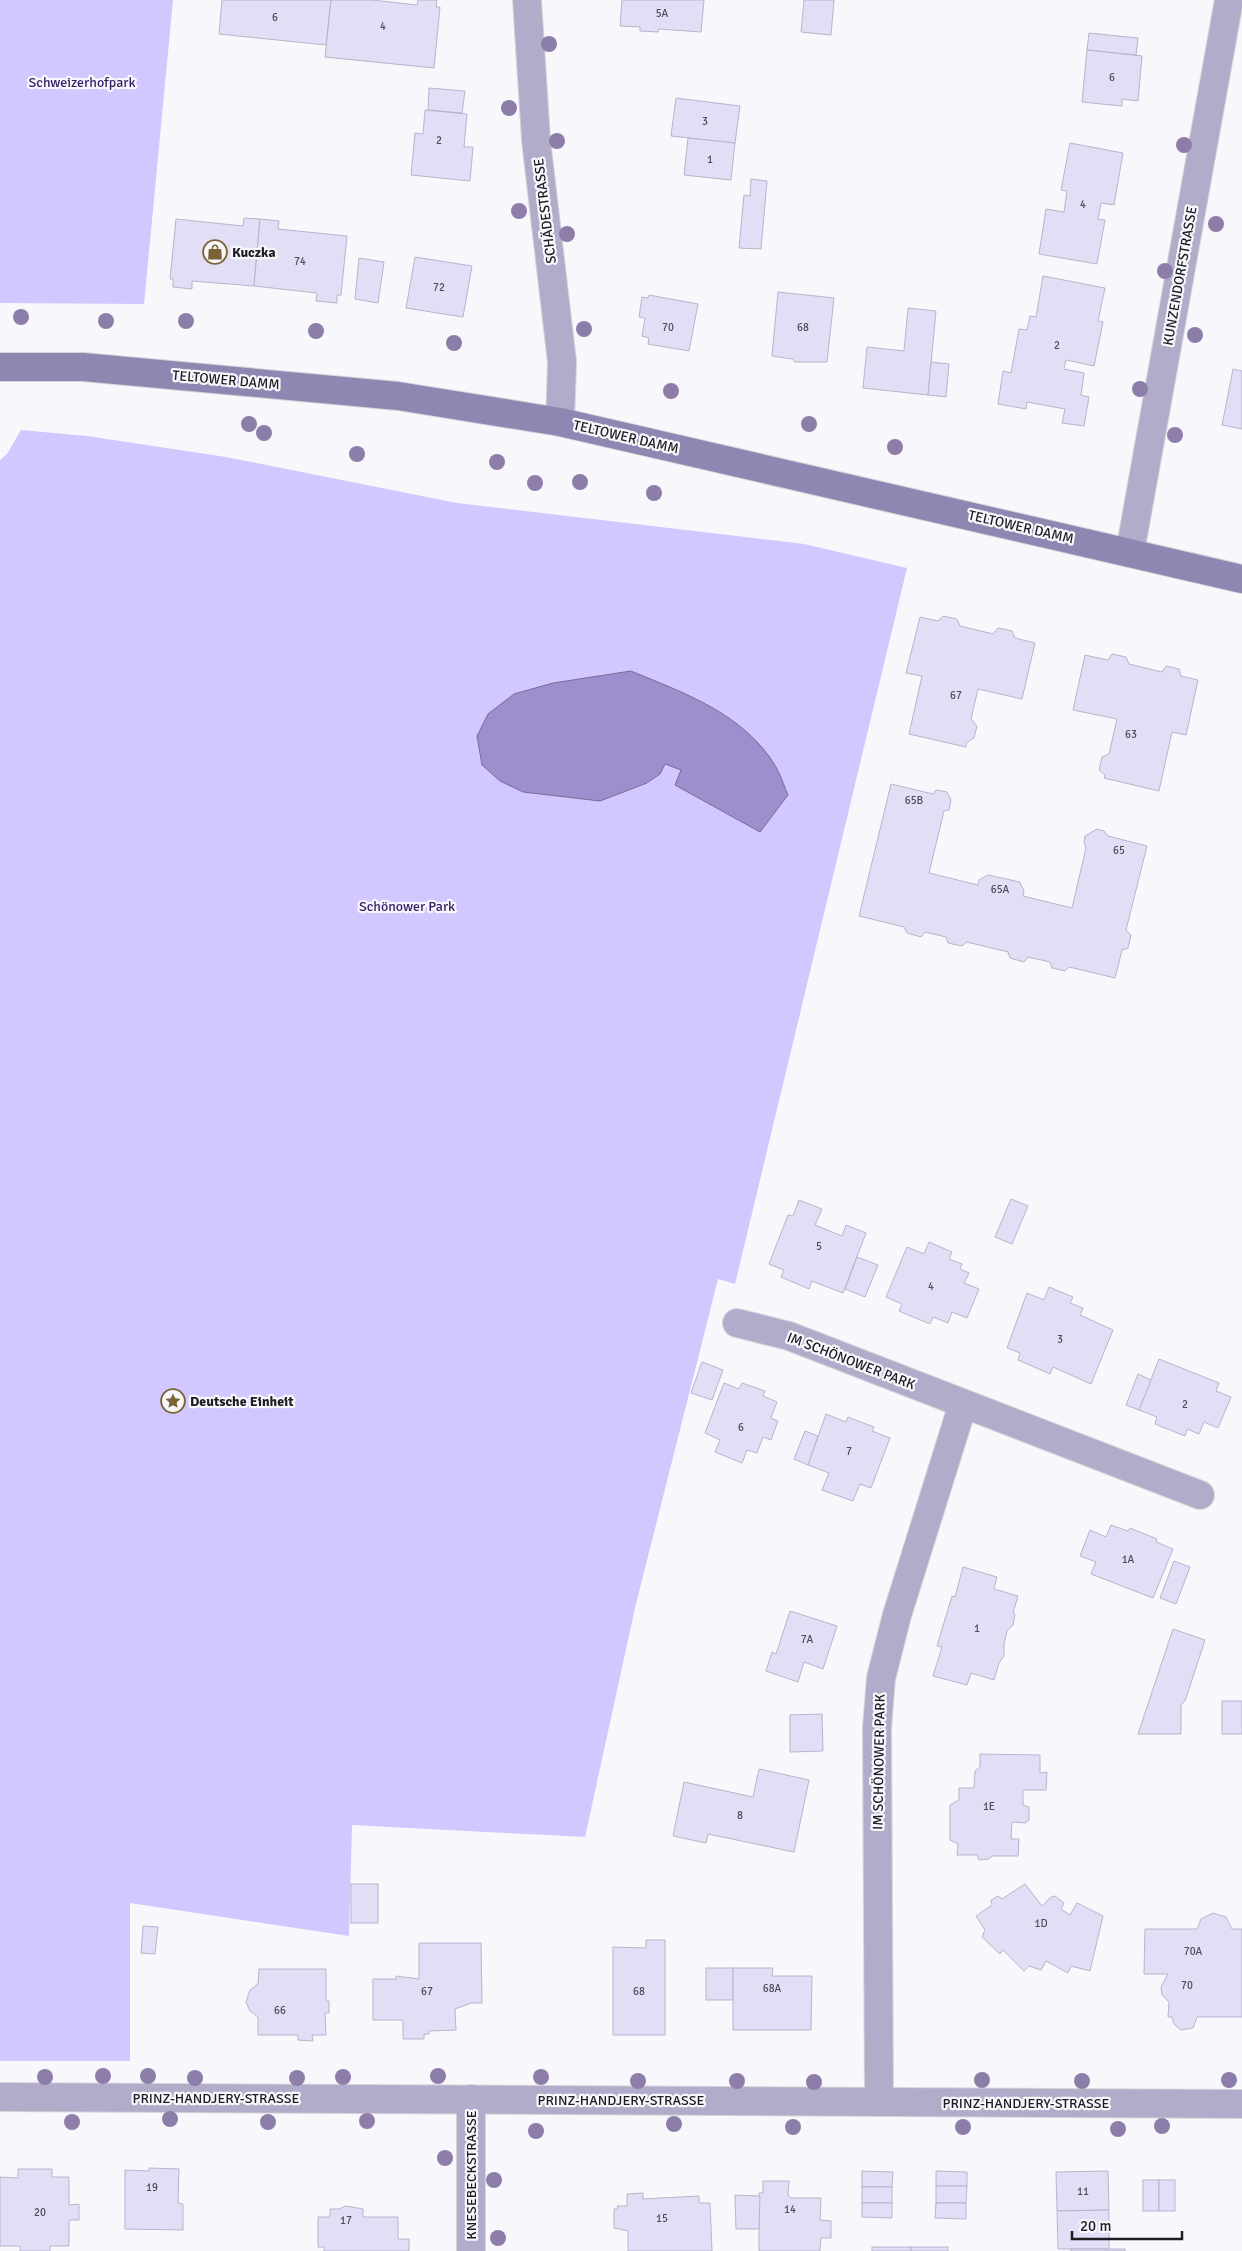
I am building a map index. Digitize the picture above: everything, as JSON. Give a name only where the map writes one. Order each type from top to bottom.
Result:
[{"type":"main road","name":"TELTOWER DAMM","points":[[0,367],[82,367],[398,396],[560,422],[1242,579]]},
{"type":"street","name":"SCHÄDESTRASSE","points":[[527,0],[536,140],[562,362],[560,422]]},
{"type":"street","name":"KUNZENDORFSTRASSE","points":[[1130,552],[1229,0]]},
{"type":"street","name":"IM SCHÖNOWER PARK","points":[[737,1322],[789,1336],[1200,1495]]},
{"type":"street","name":"IM SCHÖNOWER PARK","points":[[879,2102],[877,1728],[881,1678],[897,1615],[963,1404]]},
{"type":"street","name":"PRINZ-HANDJERY-STRASSE","points":[[0,2096],[1242,2104]]},
{"type":"street","name":"KNESEBECKSTRASSE","points":[[471,2099],[471,2251]]},
{"type":"green space","name":"Schweizerhofpark","points":[[0,0],[173,0],[144,304],[0,303]]},
{"type":"green space","name":"Schönower Park","points":[[21,430],[87,436],[226,457],[457,503],[804,544],[907,568],[735,1284],[718,1279],[635,1608],[585,1837],[352,1825],[349,1936],[130,1903],[130,2061],[0,2061],[0,460],[7,454]]},
{"type":"shaded area","points":[[631,671],[712,707],[748,733],[763,749],[776,767],[788,795],[760,832],[675,785],[681,770],[665,764],[660,774],[647,783],[600,801],[523,792],[500,781],[482,765],[477,736],[488,714],[514,694],[553,683]]},
{"type":"building","points":[[222,0],[331,0],[326,45],[219,34]]},
{"type":"building","points":[[331,0],[372,0],[417,5],[418,0],[437,0],[436,7],[440,7],[434,68],[325,57]]},
{"type":"building","points":[[622,0],[704,0],[701,32],[659,29],[658,32],[640,31],[640,27],[620,26]]},
{"type":"building","points":[[804,0],[834,0],[831,35],[801,32]]},
{"type":"building","points":[[1089,33],[1138,38],[1136,55],[1087,50]]},
{"type":"building","points":[[1087,50],[1142,56],[1138,101],[1122,99],[1122,106],[1082,102]]},
{"type":"building","points":[[429,88],[465,91],[462,113],[428,110]]},
{"type":"building","points":[[676,98],[740,106],[735,143],[671,136]]},
{"type":"building","points":[[425,110],[467,114],[464,147],[473,147],[470,181],[411,175],[415,133],[423,134]]},
{"type":"building","points":[[688,138],[735,143],[731,180],[684,175]]},
{"type":"building","points":[[1070,143],[1123,153],[1114,205],[1101,203],[1098,219],[1105,220],[1097,264],[1039,254],[1046,209],[1064,212],[1067,191],[1061,190]]},
{"type":"building","points":[[751,179],[767,181],[761,249],[739,248],[744,195],[750,196]]},
{"type":"building","name":"Kuczka","points":[[244,218],[260,219],[254,286],[192,281],[192,289],[173,287],[173,279],[170,279],[176,219],[243,226]]},
{"type":"building","points":[[260,219],[279,221],[278,229],[347,236],[341,295],[337,295],[337,303],[316,301],[317,293],[254,286]]},
{"type":"building","points":[[415,257],[472,266],[463,317],[406,308]]},
{"type":"building","points":[[359,258],[384,262],[378,303],[355,299]]},
{"type":"building","points":[[1043,276],[1105,288],[1098,321],[1103,322],[1094,366],[1066,360],[1064,369],[1084,373],[1081,395],[1089,397],[1084,426],[1062,423],[1065,409],[1027,402],[1026,409],[998,404],[1003,371],[1011,373],[1019,329],[1027,330],[1030,316],[1036,317]]},
{"type":"building","points":[[778,292],[834,298],[827,362],[795,362],[792,359],[772,356]]},
{"type":"building","points":[[649,295],[698,304],[689,351],[648,344],[649,338],[642,336],[645,318],[639,317],[642,297],[648,298]]},
{"type":"building","points":[[908,308],[936,311],[928,395],[863,388],[867,347],[904,351]]},
{"type":"building","points":[[931,362],[949,364],[946,397],[928,395]]},
{"type":"building","points":[[1233,369],[1242,371],[1242,429],[1222,425]]},
{"type":"building","points":[[943,616],[957,619],[960,626],[993,634],[998,628],[1012,631],[1015,638],[1035,643],[1022,699],[978,689],[971,719],[977,726],[974,738],[966,743],[966,747],[909,734],[922,676],[906,673],[920,617],[938,621]]},
{"type":"building","points":[[1112,654],[1126,657],[1129,664],[1162,672],[1166,666],[1179,669],[1181,676],[1198,680],[1186,735],[1172,732],[1159,791],[1104,778],[1105,775],[1099,770],[1102,757],[1109,754],[1117,719],[1073,710],[1085,655],[1108,660]]},
{"type":"building","points":[[891,784],[933,794],[936,790],[947,792],[951,800],[949,810],[944,811],[929,873],[978,885],[979,880],[988,875],[1020,882],[1024,891],[1023,896],[1072,908],[1086,848],[1085,836],[1097,829],[1104,831],[1108,836],[1147,846],[1126,930],[1131,935],[1128,948],[1122,950],[1115,978],[1069,967],[1065,971],[1052,968],[1050,962],[1028,957],[1024,962],[1010,958],[1008,952],[967,942],[962,946],[948,943],[946,937],[925,932],[921,937],[907,933],[904,927],[859,916]]},
{"type":"building","points":[[1011,1199],[1028,1206],[1012,1244],[995,1237]]},
{"type":"building","points":[[799,1200],[822,1209],[815,1225],[842,1236],[846,1225],[866,1233],[843,1293],[812,1281],[809,1289],[781,1277],[784,1270],[769,1264],[788,1215],[793,1216]]},
{"type":"building","points":[[929,1242],[952,1252],[949,1259],[962,1264],[960,1269],[969,1273],[964,1283],[979,1289],[967,1318],[952,1312],[948,1323],[933,1317],[930,1324],[899,1311],[902,1304],[886,1297],[907,1247],[924,1254]]},
{"type":"building","points":[[857,1257],[878,1265],[865,1297],[845,1289]]},
{"type":"building","points":[[1049,1287],[1073,1297],[1070,1303],[1083,1308],[1080,1315],[1113,1330],[1091,1384],[1053,1367],[1050,1374],[1018,1360],[1020,1353],[1007,1348],[1027,1293],[1044,1300]]},
{"type":"building","points":[[1159,1359],[1219,1383],[1216,1391],[1231,1397],[1218,1428],[1204,1422],[1199,1434],[1187,1429],[1185,1436],[1155,1424],[1157,1417],[1139,1410]]},
{"type":"building","points":[[702,1362],[723,1370],[712,1400],[691,1393]]},
{"type":"building","points":[[1138,1374],[1151,1380],[1139,1410],[1126,1405]]},
{"type":"building","points":[[724,1383],[739,1389],[742,1383],[765,1391],[763,1396],[777,1402],[771,1418],[778,1421],[771,1440],[763,1437],[757,1453],[747,1450],[742,1463],[715,1452],[720,1440],[705,1433]]},
{"type":"building","points":[[826,1414],[846,1422],[848,1417],[874,1427],[872,1431],[890,1438],[871,1488],[860,1484],[853,1501],[822,1490],[829,1473],[808,1465]]},
{"type":"building","points":[[805,1431],[818,1436],[808,1465],[794,1459]]},
{"type":"building","points":[[1111,1525],[1128,1531],[1130,1528],[1157,1539],[1156,1542],[1173,1549],[1153,1598],[1091,1574],[1096,1562],[1080,1556],[1090,1530],[1106,1537]]},
{"type":"building","points":[[1174,1561],[1190,1567],[1176,1604],[1160,1598]]},
{"type":"building","points":[[963,1567],[997,1577],[994,1589],[1018,1596],[1013,1613],[1015,1614],[1013,1625],[1007,1631],[1004,1656],[999,1663],[994,1680],[971,1673],[967,1685],[933,1676],[942,1647],[937,1646],[952,1596],[955,1597]]},
{"type":"building","points":[[790,1611],[837,1626],[823,1669],[804,1662],[798,1682],[766,1671],[772,1652],[776,1654]]},
{"type":"building","points":[[1173,1629],[1205,1640],[1185,1701],[1181,1705],[1181,1734],[1138,1734]]},
{"type":"building","points":[[1222,1701],[1242,1701],[1242,1734],[1222,1734]]},
{"type":"building","points":[[822,1714],[823,1751],[790,1752],[790,1715]]},
{"type":"building","points":[[980,1754],[1040,1755],[1040,1773],[1047,1772],[1046,1790],[1023,1790],[1023,1805],[1029,1807],[1029,1820],[1026,1823],[1012,1822],[1011,1839],[1019,1839],[1018,1856],[992,1856],[989,1859],[979,1860],[977,1855],[957,1855],[958,1844],[950,1840],[950,1805],[959,1800],[959,1788],[974,1788],[975,1771],[980,1767]]},
{"type":"building","points":[[759,1769],[809,1780],[794,1852],[708,1834],[706,1843],[673,1836],[684,1782],[753,1797]]},
{"type":"building","points":[[351,1884],[378,1884],[378,1923],[351,1923]]},
{"type":"building","points":[[1025,1884],[1042,1906],[1051,1897],[1055,1896],[1064,1903],[1061,1909],[1070,1915],[1077,1903],[1103,1916],[1090,1971],[1071,1966],[1068,1973],[1046,1961],[1041,1970],[1029,1966],[1024,1971],[1003,1950],[1000,1954],[982,1937],[985,1930],[976,1916],[992,1905],[991,1900],[998,1896],[1002,1899]]},
{"type":"building","points":[[1213,1913],[1226,1917],[1232,1929],[1242,1929],[1242,2017],[1197,2017],[1193,2028],[1181,2030],[1174,2024],[1172,2017],[1168,2017],[1169,2002],[1162,1995],[1161,1987],[1168,1974],[1144,1974],[1145,1929],[1197,1929],[1201,1919]]},
{"type":"building","points":[[143,1926],[158,1927],[155,1954],[141,1953]]},
{"type":"building","points":[[646,1940],[665,1940],[665,2035],[613,2035],[613,1947],[646,1948]]},
{"type":"building","points":[[419,1943],[481,1943],[482,2003],[471,2003],[455,2009],[456,2030],[429,2031],[429,2034],[424,2034],[424,2039],[403,2039],[403,2020],[373,2020],[373,1979],[396,1979],[396,1976],[419,1979]]},
{"type":"building","points":[[706,1968],[733,1968],[733,2000],[706,2000]]},
{"type":"building","points":[[733,1968],[773,1968],[772,1976],[812,1976],[811,2030],[733,2030]]},
{"type":"building","points":[[259,1969],[326,1969],[326,2001],[329,2001],[329,2013],[325,2013],[326,2035],[312,2035],[313,2041],[298,2040],[298,2035],[258,2035],[258,2017],[250,2011],[246,2002],[250,1990],[258,1984]]},
{"type":"building","points":[[149,2168],[179,2169],[178,2203],[183,2204],[183,2230],[125,2229],[125,2170],[149,2171]]},
{"type":"building","points":[[18,2169],[52,2169],[52,2177],[69,2177],[69,2205],[79,2204],[79,2220],[69,2220],[69,2246],[50,2246],[50,2251],[20,2251],[20,2246],[0,2246],[0,2177],[18,2178]]},
{"type":"building","points":[[862,2171],[893,2172],[892,2187],[862,2187]]},
{"type":"building","points":[[936,2171],[967,2172],[967,2186],[936,2186]]},
{"type":"building","points":[[1108,2171],[1109,2210],[1057,2211],[1056,2172]]},
{"type":"building","points":[[1143,2180],[1159,2180],[1159,2211],[1143,2211]]},
{"type":"building","points":[[1159,2180],[1175,2180],[1175,2211],[1159,2211]]},
{"type":"building","points":[[763,2181],[789,2181],[788,2195],[791,2198],[821,2198],[820,2220],[831,2221],[831,2238],[821,2238],[820,2251],[759,2251],[759,2193],[763,2193]]},
{"type":"building","points":[[936,2186],[967,2186],[966,2203],[936,2203]]},
{"type":"building","points":[[862,2187],[892,2187],[892,2203],[862,2203]]},
{"type":"building","points":[[643,2193],[643,2199],[699,2196],[699,2203],[710,2203],[712,2251],[628,2251],[628,2231],[614,2228],[614,2209],[618,2209],[617,2206],[627,2206],[627,2194]]},
{"type":"building","points":[[735,2195],[760,2196],[759,2229],[736,2229]]},
{"type":"building","points":[[862,2203],[892,2203],[892,2218],[862,2217]]},
{"type":"building","points":[[936,2203],[966,2203],[966,2219],[935,2218]]},
{"type":"building","points":[[346,2206],[363,2209],[363,2217],[398,2217],[398,2239],[409,2239],[409,2251],[324,2251],[324,2247],[318,2247],[318,2217],[330,2217],[330,2209],[339,2209]]},
{"type":"building","points":[[1109,2210],[1109,2249],[1058,2249],[1057,2211]]},
{"type":"building","points":[[872,2247],[911,2247],[911,2251],[872,2251]]},
{"type":"building","points":[[911,2247],[948,2247],[948,2251],[911,2251]]},
{"type":"building","points":[[1071,2249],[1125,2249],[1125,2251],[1071,2251]]},
{"type":"place","name":"Kuczka","points":[[215,252]]},
{"type":"place","name":"Deutsche Einheit","points":[[173,1401]]}]
